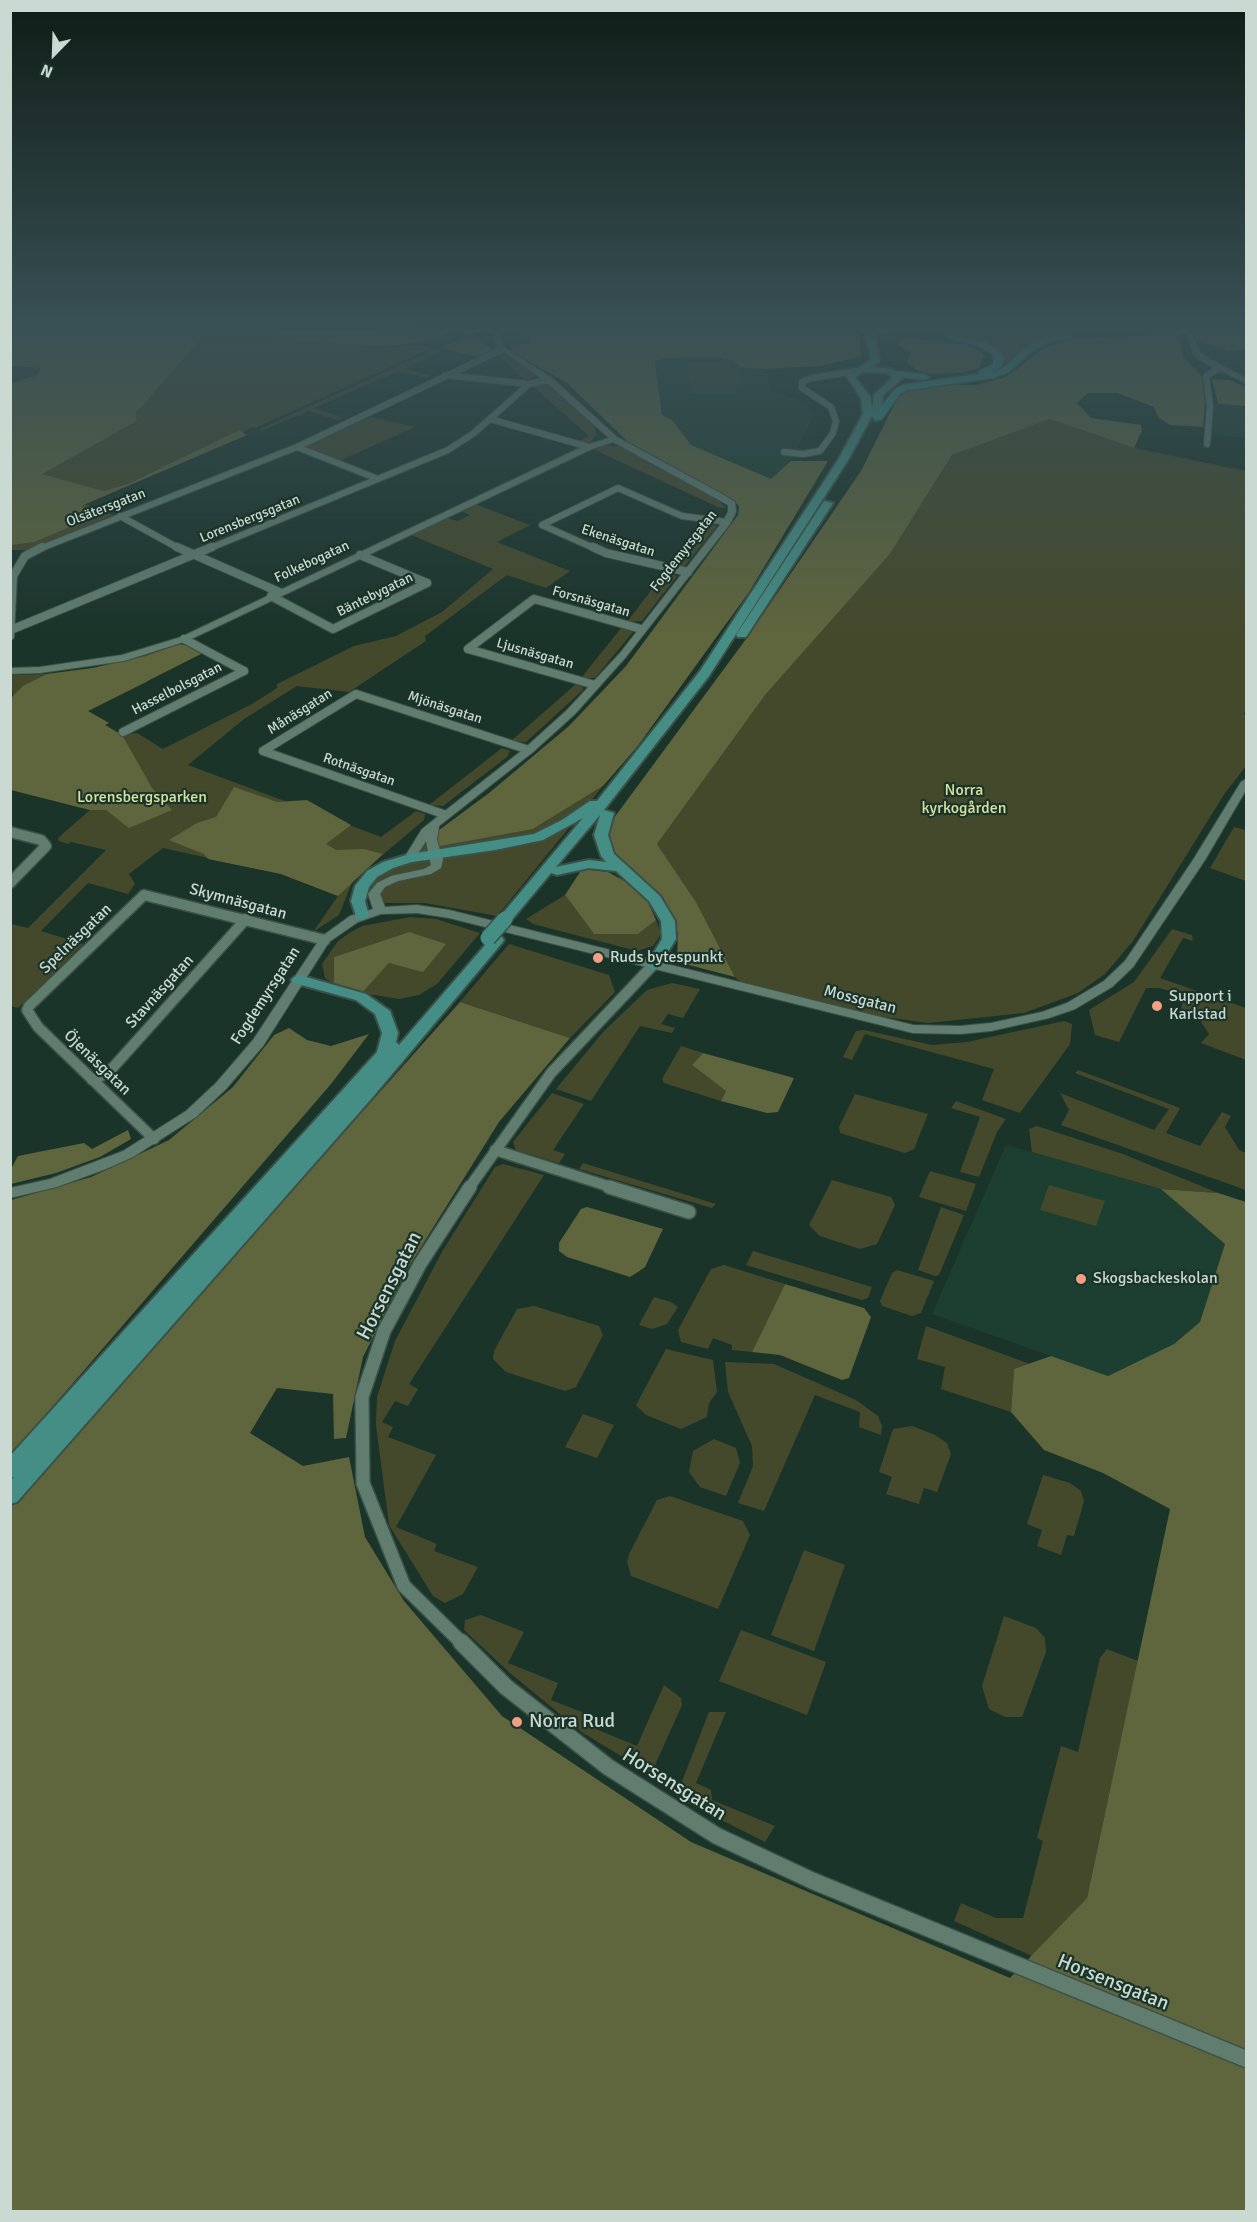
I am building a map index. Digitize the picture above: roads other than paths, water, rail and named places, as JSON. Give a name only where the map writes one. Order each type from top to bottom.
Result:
[{"type":"main road","points":[[10,1496],[366,1094],[615,788],[705,673],[860,431]]},
{"type":"main road","points":[[509,920],[557,871],[607,813],[676,726],[771,595],[861,450],[870,431]]},
{"type":"main road","points":[[362,916],[358,896],[366,880],[388,865],[410,858],[495,846],[538,837],[576,818],[615,788]]},
{"type":"main road","points":[[607,813],[601,835],[603,847],[617,867],[644,887],[664,912],[668,921],[669,939],[653,965]]},
{"type":"main road","points":[[557,871],[589,864],[617,867]]},
{"type":"main road","points":[[10,1470],[385,1054],[493,939]]},
{"type":"main road","points":[[299,980],[370,1002],[382,1011],[389,1026],[385,1054]]},
{"type":"street","name":"Olsätersgatan","points":[[11,633],[13,576],[25,556],[48,544],[297,447],[331,431]]},
{"type":"street","name":"Lorensbergsgatan","points":[[11,633],[192,555],[448,450],[474,431]]},
{"type":"street","points":[[531,431],[589,447]]},
{"type":"street","name":"Fogdemyrsgatan","points":[[410,858],[422,837],[435,823],[530,750],[623,655],[641,629],[727,522],[732,512],[732,504],[614,439],[605,431]]},
{"type":"street","points":[[784,452],[816,453],[823,449],[834,431]]},
{"type":"street","points":[[1208,431],[1208,444]]},
{"type":"street","name":"Folkebogatan","points":[[10,671],[124,658],[184,639],[589,447],[614,439]]},
{"type":"street","points":[[297,447],[378,479]]},
{"type":"street","name":"Ekenäsgatan","points":[[688,572],[606,553],[542,525],[618,488],[682,516],[727,522]]},
{"type":"street","points":[[120,516],[192,555],[275,594]]},
{"type":"street","name":"Bäntebygatan","points":[[275,594],[333,629],[428,583],[360,555]]},
{"type":"street","name":"Forsnäsgatan","points":[[468,649],[534,599],[641,629]]},
{"type":"street","name":"Hasselbolsgatan","points":[[123,732],[244,671],[184,639]]},
{"type":"street","name":"Ljusnäsgatan","points":[[468,649],[595,685]]},
{"type":"street","name":"Mjönäsgatan","points":[[351,696],[364,696],[530,750]]},
{"type":"street","name":"Månäsgatan","points":[[262,751],[351,696]]},
{"type":"street","name":"Rotnäsgatan","points":[[262,751],[446,815]]},
{"type":"street","name":"Mossgatan","points":[[362,916],[380,911],[430,910],[913,1029],[970,1029],[1045,1015],[1071,1006],[1108,984],[1129,964],[1199,860],[1246,782]]},
{"type":"street","points":[[380,911],[375,898],[377,889],[394,878],[434,869],[438,863],[431,840],[435,823]]},
{"type":"street","points":[[10,832],[45,843],[46,846],[10,883]]},
{"type":"street","name":"Skymnäsgatan","points":[[144,895],[325,940]]},
{"type":"street","name":"Spelnäsgatan","points":[[29,1006],[144,895]]},
{"type":"street","name":"Fogdemyrsgatan","points":[[10,1193],[52,1184],[101,1166],[154,1139],[191,1114],[244,1061],[273,1023],[325,940],[338,928],[362,916]]},
{"type":"street","name":"Stavnäsgatan","points":[[92,1080],[108,1073],[246,920]]},
{"type":"street","name":"Horsensgatan","points":[[653,965],[551,1072],[495,1150],[420,1264],[384,1331],[362,1397],[363,1483],[404,1586],[506,1687],[608,1767],[717,1836],[813,1881],[1246,2059]]},
{"type":"street","name":"Öjenäsgatan","points":[[29,1006],[27,1010],[38,1027],[154,1139]]},
{"type":"street","points":[[495,1150],[689,1212]]},
{"type":"place","name":"Ruds bytespunkt","points":[[598,958]]},
{"type":"place","name":"Support i Karlstad","points":[[1157,1006]]},
{"type":"place","name":"Skogsbackeskolan","points":[[1081,1279]]},
{"type":"place","name":"Norra Rud","points":[[517,1722]]},
{"type":"park label","name":"Lorensbergsparken","points":[[142,798]]},
{"type":"park label","name":"Norra kyrkogården","points":[[964,800]]}]
